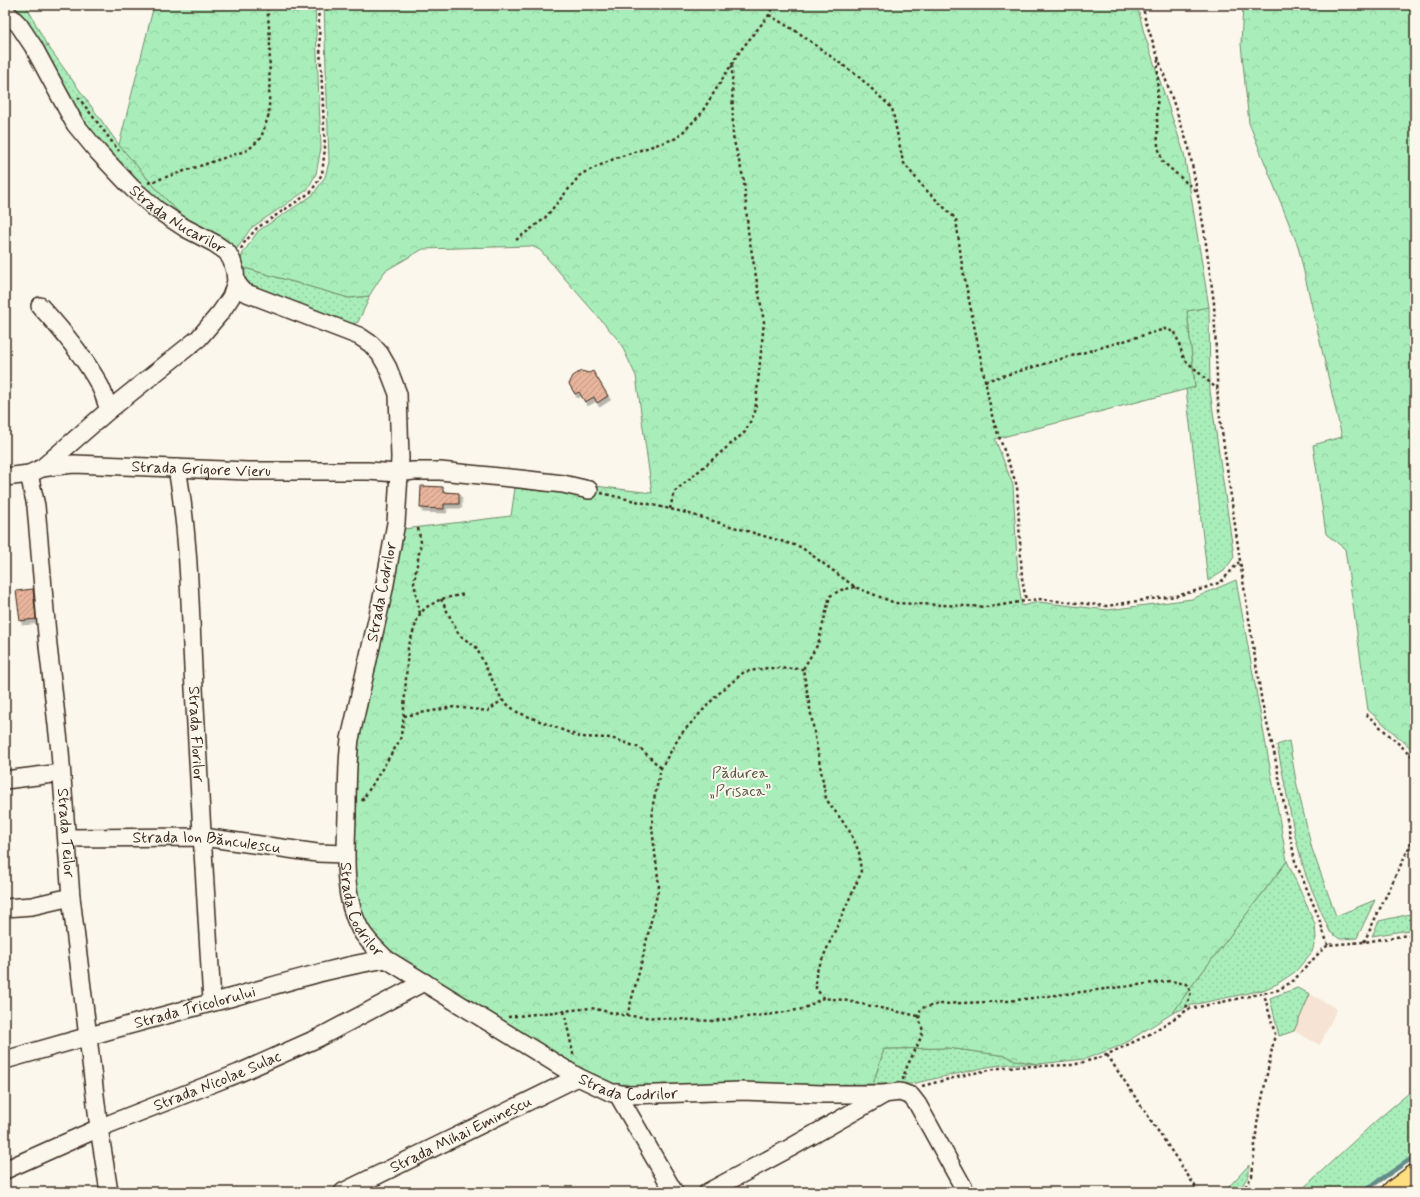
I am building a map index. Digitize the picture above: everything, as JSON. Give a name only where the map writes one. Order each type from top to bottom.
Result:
[{"type":"highway","points":[[1393,1192],[1415,1176]]},
{"type":"street","name":"Strada Nucarilor","points":[[5,10],[19,25],[33,46],[75,124],[98,152],[132,188],[156,209],[185,228],[214,243],[227,252],[235,271],[236,282]]},
{"type":"street","points":[[35,471],[199,338],[221,312],[231,297],[236,282]]},
{"type":"street","name":"Strada Codrilor","points":[[236,282],[244,292],[359,336],[371,344],[380,354],[388,368],[398,394],[400,458],[396,523],[384,589],[350,739],[347,761],[345,854],[350,897],[360,929],[372,946],[386,959],[578,1077],[612,1093],[629,1095],[741,1091],[822,1094],[883,1094],[900,1092]]},
{"type":"street","points":[[40,306],[56,324],[92,374],[100,388],[109,410]]},
{"type":"street","name":"Strada Grigore Vieru","points":[[5,476],[74,464],[248,471],[368,470],[398,474],[413,471],[440,471],[527,479],[563,484],[589,490]]},
{"type":"street","name":"Strada Florilor","points":[[177,468],[181,490],[190,576],[194,688],[212,1001]]},
{"type":"street","name":"Strada Teilor","points":[[35,471],[36,506],[48,646],[60,751],[71,897],[109,1192]]},
{"type":"street","points":[[5,780],[61,773]]},
{"type":"street","name":"Strada Ion Bănculescu","points":[[67,838],[203,838],[317,853],[345,854]]},
{"type":"street","points":[[5,908],[32,906],[71,897]]},
{"type":"street","name":"Strada Tricolorului","points":[[5,1060],[212,1001],[360,963],[386,959]]},
{"type":"street","name":"Strada Nicolae Sulac","points":[[5,1170],[100,1128],[239,1073],[318,1038],[424,982]]},
{"type":"street","name":"Strada Mihai Eminescu","points":[[343,1192],[578,1077]]},
{"type":"street","points":[[900,1092],[911,1096],[918,1105],[966,1192]]},
{"type":"street","points":[[617,1093],[674,1192]]},
{"type":"street","points":[[708,1192],[790,1148],[883,1094]]},
{"type":"path","points":[[151,188],[147,183],[248,150],[261,138],[269,114],[270,38],[267,5]]},
{"type":"path","points":[[233,265],[244,243],[257,228],[311,192],[322,174],[325,148],[318,5]]},
{"type":"path","points":[[516,240],[544,219],[581,174],[616,158],[677,138],[700,115],[740,51],[769,15],[773,5]]},
{"type":"path","points":[[1143,5],[1158,56],[1189,148],[1204,229],[1214,303],[1218,403],[1262,703],[1274,752],[1295,861],[1317,913],[1328,945]]},
{"type":"path","points":[[769,15],[799,34],[859,77],[892,108],[903,162],[923,187],[956,219],[962,265],[993,420],[1017,486],[1022,578],[1026,601]]},
{"type":"path","points":[[1158,56],[1158,146],[1162,161],[1197,192]]},
{"type":"path","points":[[670,510],[674,492],[745,432],[755,412],[764,322],[748,231],[744,181],[733,137],[732,63]]},
{"type":"path","points":[[78,97],[124,157]]},
{"type":"path","points":[[985,381],[1165,329],[1176,332],[1184,359],[1218,390]]},
{"type":"path","points":[[589,490],[670,510],[801,547],[855,587],[895,603],[989,607],[1038,598],[1106,606],[1150,598],[1176,596],[1199,590],[1220,582],[1240,561]]},
{"type":"path","points":[[418,528],[421,542],[414,582],[420,614]]},
{"type":"path","points":[[823,998],[816,988],[816,972],[862,873],[859,852],[849,830],[826,799],[803,669],[818,644],[830,596],[841,590],[855,587]]},
{"type":"path","points":[[346,825],[400,740],[408,648],[420,614],[425,608],[441,599],[465,594]]},
{"type":"path","points":[[441,599],[459,635],[476,648],[502,700],[516,712],[580,737],[611,738],[640,748],[661,768]]},
{"type":"path","points":[[627,1016],[641,965],[659,886],[652,828],[653,804],[661,768],[681,734],[717,695],[744,672],[767,668],[803,669]]},
{"type":"path","points":[[403,716],[454,707],[488,711],[502,700]]},
{"type":"path","points":[[1366,714],[1415,758]]},
{"type":"path","points":[[1364,942],[1415,835]]},
{"type":"path","points":[[1185,1012],[1191,992],[1186,984],[1170,981],[1008,1001],[941,1004],[921,1008],[918,1016],[922,1030],[915,1052],[903,1075],[900,1092],[969,1074],[1005,1067],[1073,1065],[1107,1055],[1148,1035],[1185,1012],[1189,1009],[1278,990],[1293,981],[1328,945],[1364,942],[1415,934]]},
{"type":"path","points":[[1242,1192],[1252,1176],[1257,1124],[1275,1034],[1264,994]]},
{"type":"path","points":[[485,1020],[591,1008],[627,1016],[711,1021],[774,1014],[803,1009],[823,998],[843,1000],[918,1016]]},
{"type":"path","points":[[564,1011],[578,1077]]},
{"type":"path","points":[[1107,1055],[1199,1192]]},
{"type":"shaded area","points":[[1310,994],[1337,1009],[1320,1045],[1294,1031]]},
{"type":"green space","points":[[7,5],[26,5],[45,42],[119,145],[160,193],[193,227],[145,197],[80,124]]},
{"type":"green space","points":[[154,5],[315,5],[321,148],[316,174],[307,190],[251,228],[234,253],[193,227],[160,193],[119,145]]},
{"type":"green space","name":"Pădurea „Prisaca”","points":[[324,5],[1137,5],[1144,33],[1184,153],[1209,307],[1187,311],[1195,387],[995,439],[1013,485],[1018,578],[1022,606],[1038,602],[1108,610],[1192,599],[1236,580],[1287,861],[1190,988],[1173,1013],[1120,1046],[1085,1059],[1038,1064],[1015,1060],[1007,1056],[948,1048],[884,1049],[873,1084],[614,1088],[595,1078],[387,949],[370,930],[356,898],[350,856],[352,766],[404,529],[511,516],[515,488],[593,496],[595,486],[652,493],[636,376],[620,342],[540,250],[531,246],[423,249],[385,271],[369,296],[349,298],[238,266],[243,253],[258,231],[313,195],[325,177],[329,162]]},
{"type":"green space","points":[[1243,5],[1415,5],[1415,752],[1368,710],[1345,549],[1326,534],[1313,445],[1342,437],[1298,246],[1249,123],[1241,44]]},
{"type":"green space","points":[[238,266],[349,298],[369,296],[368,301],[358,322],[348,327],[244,284]]},
{"type":"green space","points":[[1209,307],[1210,391],[1234,557],[1224,571],[1208,581],[1186,389],[1195,386],[1187,311]]},
{"type":"green space","points":[[1289,741],[1296,781],[1312,849],[1336,916],[1375,900],[1357,938],[1340,939],[1330,932],[1306,876],[1295,836],[1277,745]]},
{"type":"green space","points":[[1287,861],[1315,924],[1316,938],[1312,952],[1295,972],[1277,984],[1263,990],[1192,1005],[1173,1013],[1190,988]]},
{"type":"green space","points":[[1415,913],[1415,929],[1372,936],[1379,921]]},
{"type":"green space","points":[[1297,988],[1310,994],[1294,1031],[1279,1036],[1270,998]]},
{"type":"green space","points":[[948,1048],[1007,1056],[1015,1060],[1038,1064],[1009,1064],[987,1067],[911,1084],[873,1084],[884,1049]]},
{"type":"green space","points":[[1415,1088],[1415,1158],[1366,1192],[1299,1192],[1378,1119]]},
{"type":"green space","points":[[1249,1165],[1249,1175],[1238,1192],[1224,1192]]},
{"type":"building","points":[[581,371],[589,373],[593,371],[608,396],[597,403],[594,397],[585,402],[579,392],[575,394],[569,384],[573,376]]},
{"type":"building","points":[[421,486],[443,487],[443,492],[459,493],[459,504],[444,504],[444,509],[420,508]]},
{"type":"building","points":[[33,589],[36,619],[20,621],[16,591]]},
{"type":"waterway","points":[[1362,1192],[1415,1156]]}]
